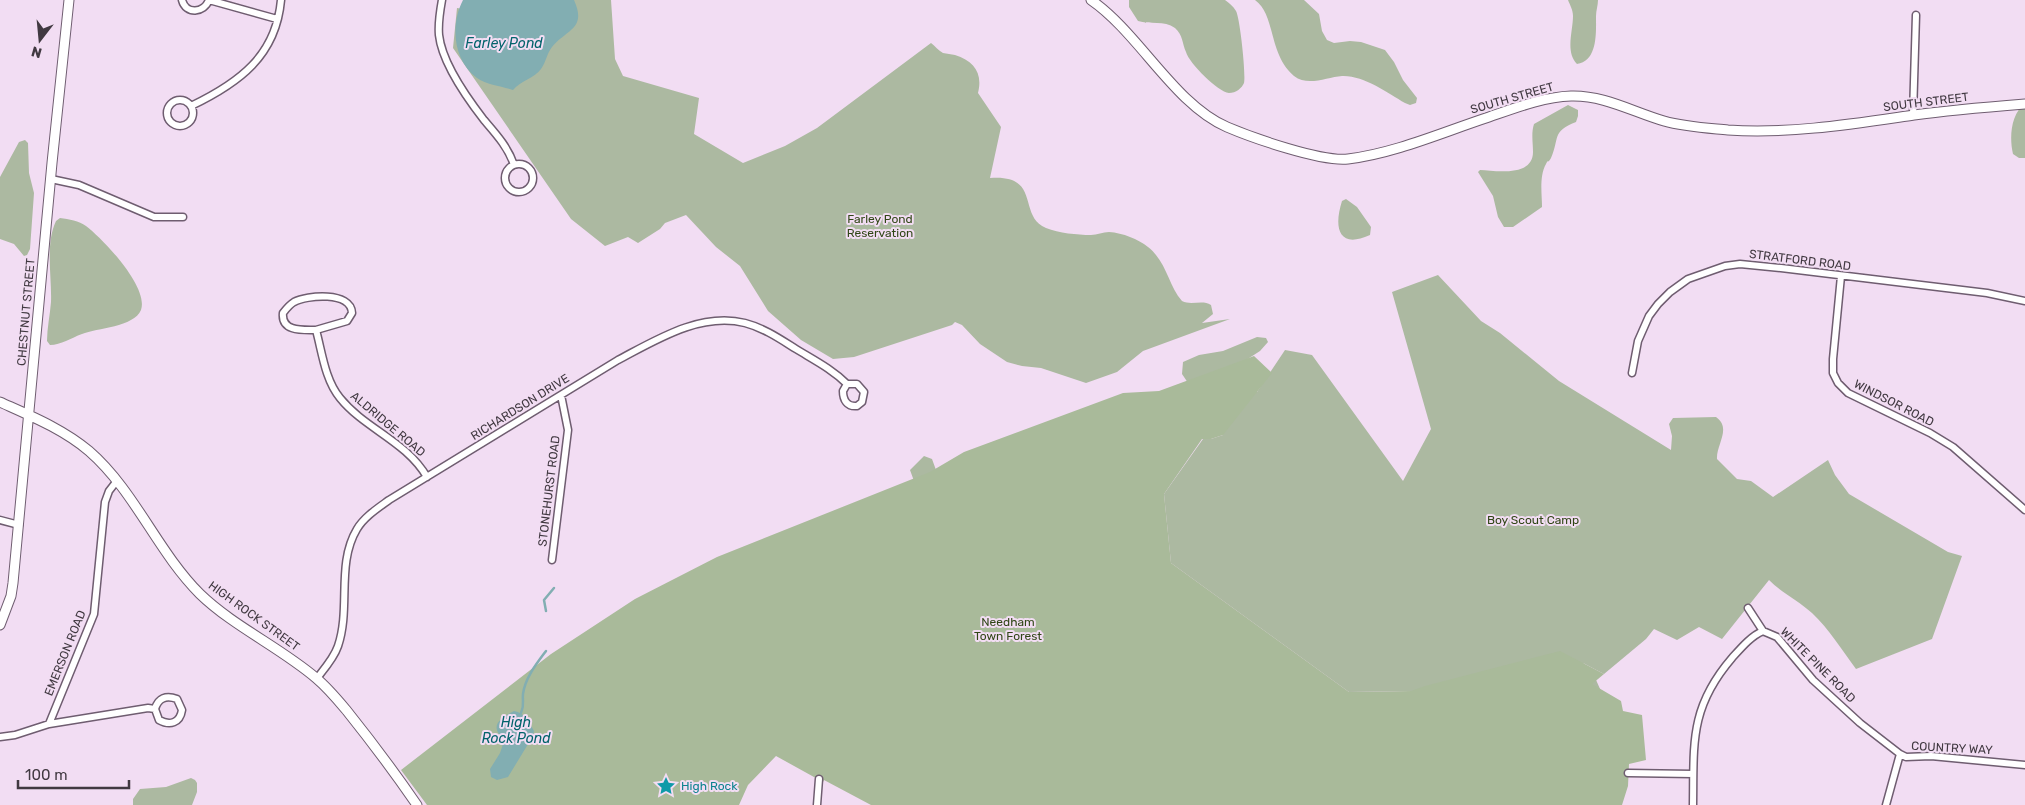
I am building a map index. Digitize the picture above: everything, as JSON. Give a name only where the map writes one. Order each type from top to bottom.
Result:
[{"type":"street","name":"CHESTNUT STREET","points":[[0,625],[12,590],[69,0]]},
{"type":"street","points":[[182,0],[183,4],[190,10],[198,11],[203,9],[209,0],[277,19]]},
{"type":"street","points":[[191,106],[235,81],[253,66],[268,45],[281,0]]},
{"type":"street","points":[[442,0],[439,34],[443,51],[473,106],[506,148],[514,165]]},
{"type":"street","name":"SOUTH STREET","points":[[1091,0],[1114,19],[1194,105],[1218,123],[1258,139],[1323,157],[1346,159],[1375,153],[1528,104],[1566,96],[1595,98],[1680,125],[1773,132],[2025,104]]},
{"type":"street","points":[[1914,116],[1916,16]]},
{"type":"street","points":[[183,100],[191,106],[193,116],[186,125],[176,126],[168,120],[167,112],[172,102],[183,100]]},
{"type":"street","points":[[514,165],[525,165],[532,173],[532,183],[524,190],[513,190],[506,182],[507,172],[514,165]]},
{"type":"street","points":[[51,179],[79,185],[154,217],[183,217]]},
{"type":"street","name":"STRATFORD ROAD","points":[[1632,373],[1638,341],[1649,316],[1658,304],[1670,292],[1688,279],[1706,271],[1740,264],[1987,293],[2025,301]]},
{"type":"street","name":"WINDSOR ROAD","points":[[1841,276],[1833,359],[1834,373],[1838,384],[1848,393],[1930,433],[1953,447],[2025,510]]},
{"type":"street","points":[[330,297],[344,300],[349,304],[352,312],[347,321],[316,330],[294,330],[286,325],[283,320],[283,313],[293,302],[308,298],[330,297]]},
{"type":"street","name":"RICHARDSON DRIVE","points":[[317,678],[338,648],[342,632],[346,563],[358,528],[389,500],[655,340],[683,328],[714,321],[743,323],[768,332],[833,371],[847,384]]},
{"type":"street","name":"ALDRIDGE ROAD","points":[[316,330],[322,359],[340,398],[363,419],[409,454],[419,464],[428,478]]},
{"type":"street","name":"STONEHURST ROAD","points":[[552,560],[568,430],[561,395]]},
{"type":"street","name":"HIGH ROCK STREET","points":[[0,402],[74,439],[97,459],[200,594],[327,687],[417,805]]},
{"type":"street","name":"EMERSON ROAD","points":[[49,724],[94,614],[105,502],[109,491],[116,482]]},
{"type":"street","points":[[0,520],[19,525]]},
{"type":"street","name":"WHITE PINE ROAD","points":[[1748,608],[1763,631],[1777,637],[1819,685],[1854,717],[1900,754]]},
{"type":"street","points":[[1693,805],[1695,733],[1697,718],[1704,698],[1742,646],[1763,631]]},
{"type":"street","points":[[170,696],[177,699],[182,710],[178,720],[166,723],[159,720],[155,709],[157,703],[162,698],[170,696]]},
{"type":"street","points":[[0,737],[15,735],[49,724],[140,708],[155,709]]},
{"type":"street","name":"COUNTRY WAY","points":[[1886,805],[1900,754],[1906,757],[1931,756],[2025,765]]},
{"type":"street","points":[[1628,773],[1694,774]]},
{"type":"street","points":[[817,805],[819,779]]},
{"type":"green space","name":"Farley Pond Reservation","points":[[492,0],[611,0],[615,59],[623,76],[699,98],[694,134],[743,163],[785,146],[817,128],[931,43],[943,53],[962,58],[976,69],[979,79],[978,93],[1001,127],[990,178],[1017,182],[1027,197],[1032,215],[1037,222],[1046,228],[1062,232],[1091,235],[1109,232],[1135,239],[1154,253],[1182,301],[1208,303],[1211,305],[1213,314],[1202,323],[1230,319],[1143,351],[1117,372],[1086,383],[1041,368],[1007,362],[980,344],[962,325],[955,322],[952,325],[854,357],[833,359],[801,340],[768,311],[740,266],[716,247],[686,215],[665,223],[660,229],[638,243],[628,237],[605,246],[571,219],[453,48],[457,8],[469,10]]},
{"type":"green space","points":[[1129,0],[1225,0],[1232,6],[1238,16],[1244,69],[1244,83],[1242,87],[1232,93],[1218,88],[1192,63],[1180,33],[1175,28],[1162,23],[1138,21],[1129,7]]},
{"type":"green space","points":[[1255,0],[1304,0],[1319,14],[1322,31],[1327,40],[1334,43],[1361,42],[1385,50],[1394,62],[1403,80],[1417,98],[1416,103],[1410,105],[1405,103],[1367,81],[1350,76],[1305,81],[1294,76],[1280,57],[1266,15],[1262,7]]},
{"type":"green space","points":[[1568,0],[1598,0],[1596,37],[1592,52],[1584,62],[1577,64],[1573,59],[1570,47],[1573,16]]},
{"type":"green space","points":[[2025,103],[2025,158],[2019,158],[2013,154],[2011,133],[2014,119]]},
{"type":"green space","points":[[1568,105],[1578,110],[1578,116],[1576,122],[1559,133],[1554,151],[1542,174],[1542,207],[1513,227],[1504,227],[1498,217],[1493,196],[1478,172],[1480,170],[1512,171],[1527,165],[1531,160],[1533,152],[1532,134],[1534,124]]},
{"type":"green space","points":[[25,140],[28,143],[29,173],[34,193],[30,249],[27,255],[24,256],[14,244],[0,239],[0,177],[19,142]]},
{"type":"green space","points":[[1346,199],[1357,207],[1371,227],[1370,235],[1351,240],[1341,233],[1338,219],[1342,201]]},
{"type":"green space","points":[[60,218],[74,220],[86,226],[103,241],[132,277],[142,300],[141,310],[131,320],[89,332],[62,343],[50,345],[47,341],[47,331],[51,302],[50,250],[53,230],[56,221]]},
{"type":"green space","name":"Boy Scout Camp","points":[[1438,275],[1481,321],[1500,333],[1559,381],[1671,450],[1672,436],[1669,424],[1673,418],[1716,417],[1723,426],[1717,459],[1737,479],[1751,481],[1773,497],[1828,460],[1835,475],[1849,494],[1948,552],[1962,556],[1932,639],[1856,669],[1818,619],[1769,580],[1722,639],[1699,627],[1677,640],[1654,629],[1646,639],[1604,674],[1583,663],[1593,673],[1604,698],[1411,691],[1349,692],[1171,563],[1164,494],[1203,439],[1211,439],[1223,435],[1182,374],[1183,362],[1199,355],[1223,351],[1257,337],[1266,338],[1268,342],[1260,351],[1243,362],[1257,392],[1285,350],[1312,355],[1403,481],[1431,429],[1392,292]]},
{"type":"green space","name":"Needham Town Forest","points":[[1254,356],[1272,373],[1223,435],[1211,439],[1202,439],[1164,494],[1171,563],[1349,692],[1411,691],[1560,651],[1604,674],[1592,684],[1621,701],[1623,711],[1642,715],[1646,760],[1629,764],[1628,786],[1622,805],[871,805],[824,780],[823,782],[776,756],[748,785],[739,805],[427,805],[401,770],[551,654],[635,599],[717,557],[930,472],[964,452],[1123,393],[1159,391]]},
{"type":"green space","points":[[924,456],[932,459],[936,470],[914,481],[910,470]]},
{"type":"green space","points":[[191,778],[197,783],[197,792],[192,805],[133,805],[133,799],[140,789],[166,787]]},
{"type":"water","name":"Farley Pond","points":[[463,0],[574,0],[578,17],[577,23],[574,28],[552,47],[538,72],[513,90],[490,84],[477,78],[463,62],[456,42],[455,31],[456,20]]},
{"type":"water","name":"High Rock Pond","points":[[514,711],[526,718],[534,731],[533,736],[508,777],[497,780],[491,777],[490,769],[500,753],[504,741],[498,731],[497,724]]},
{"type":"waterway","points":[[546,611],[544,600],[554,588]]},
{"type":"waterway","points":[[521,713],[526,682],[546,651]]},
{"type":"place","name":"High Rock","points":[[666,786]]}]
